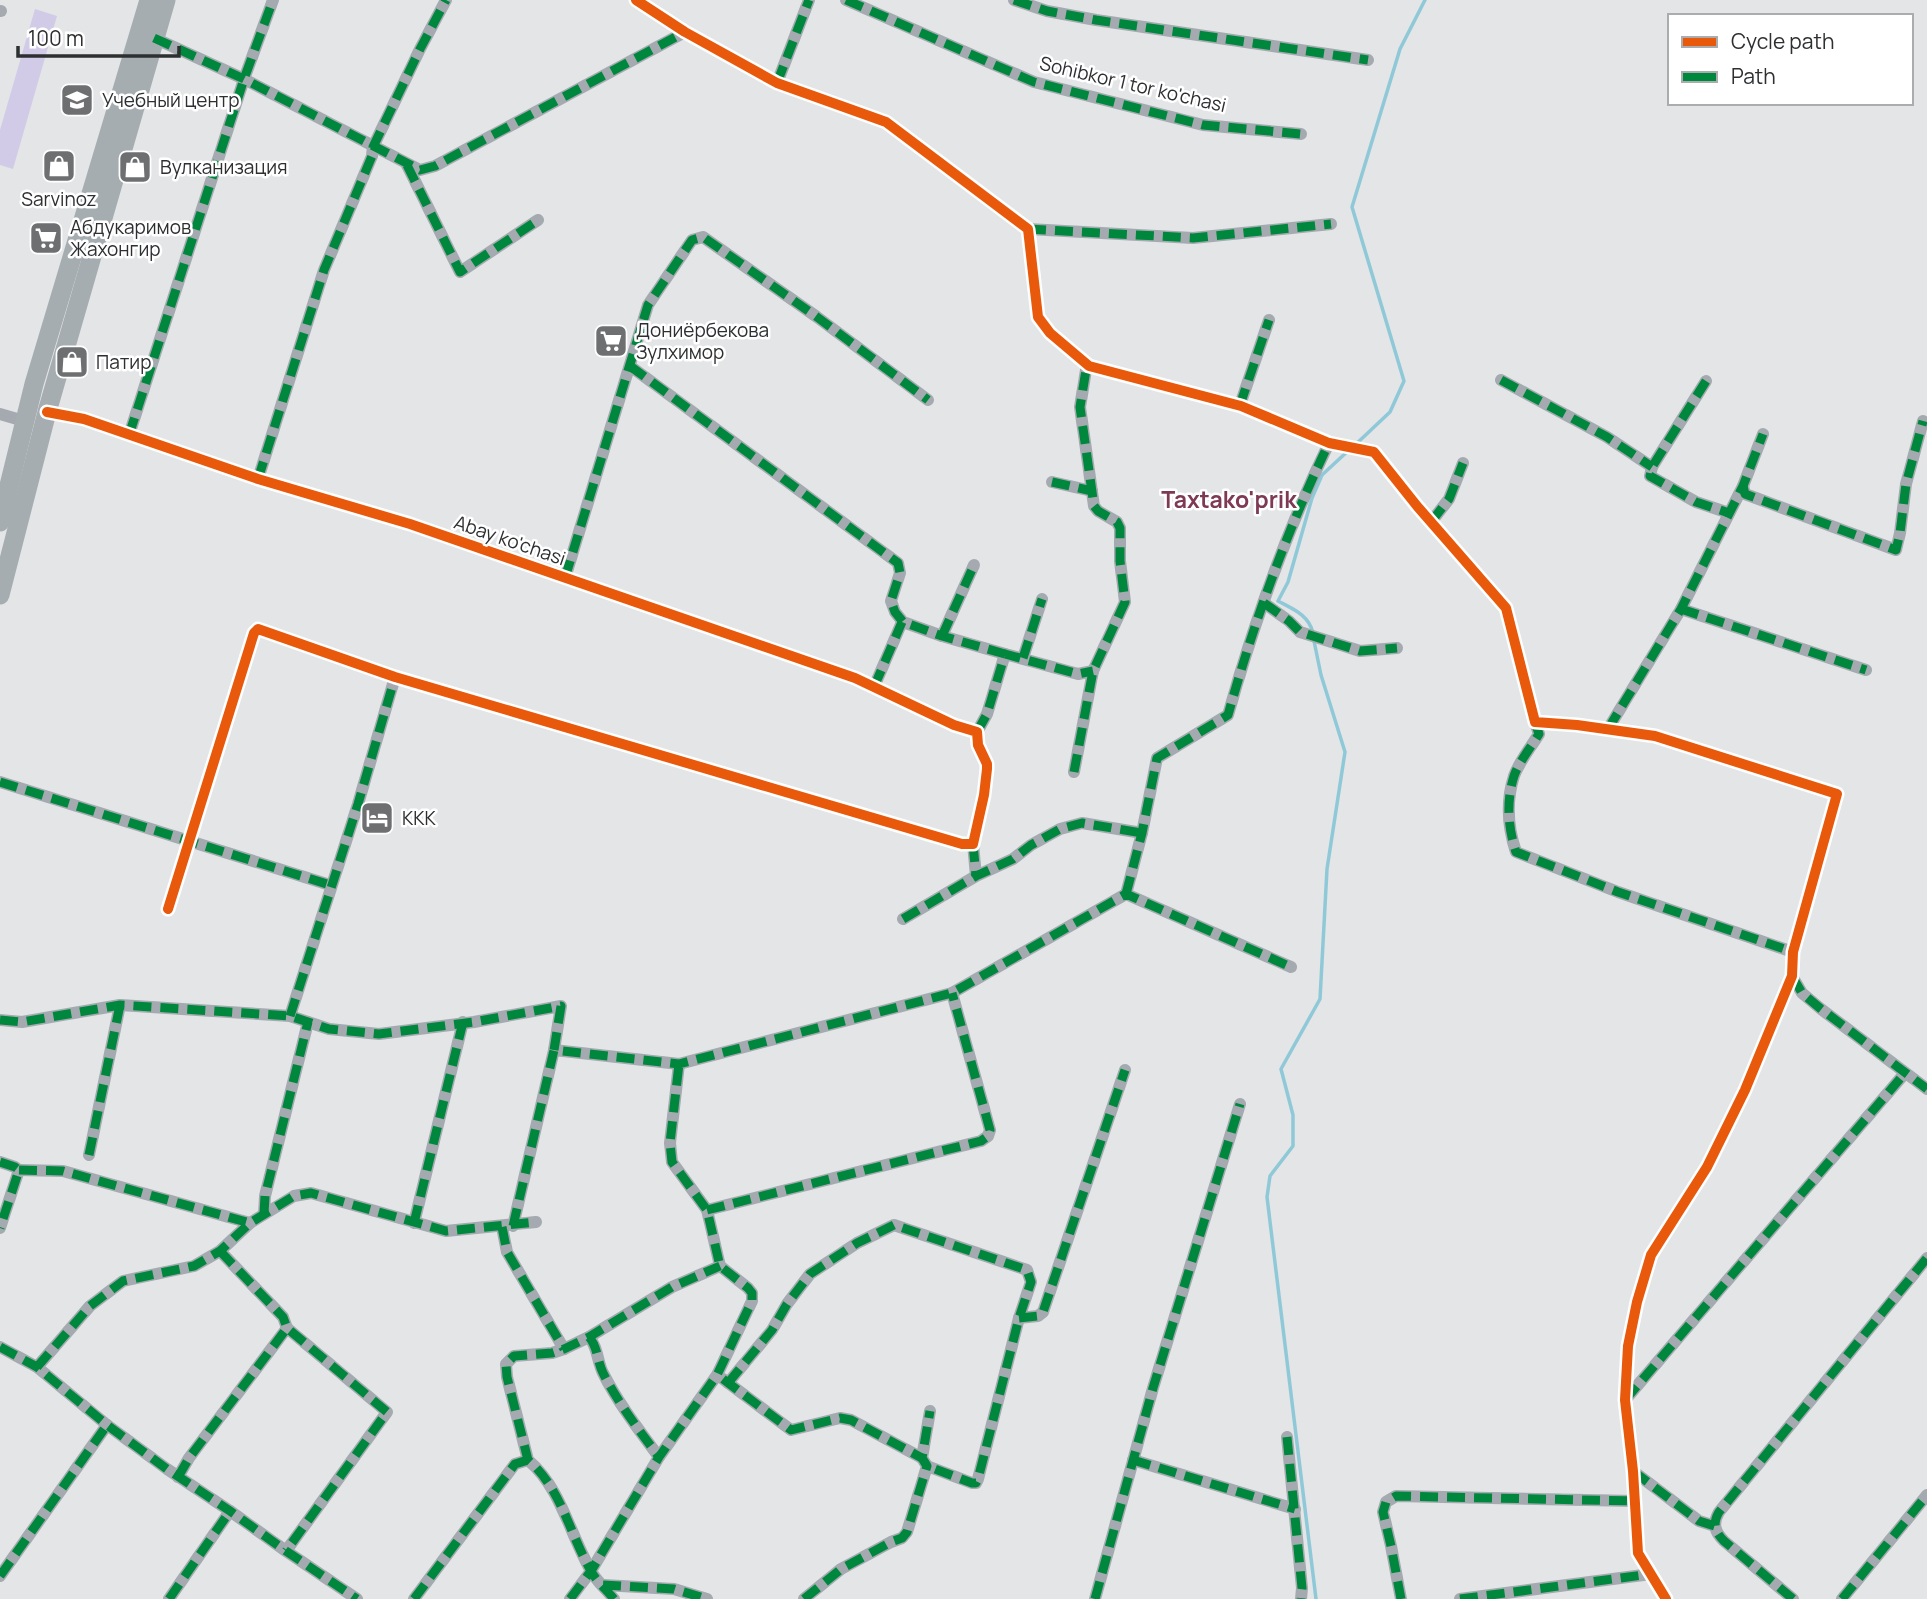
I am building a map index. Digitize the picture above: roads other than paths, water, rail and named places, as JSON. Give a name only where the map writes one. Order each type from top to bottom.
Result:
[{"type":"main road","points":[[0,595],[35,417],[149,0]]},
{"type":"main road","points":[[0,522],[166,0]]},
{"type":"street","points":[[129,435],[244,79],[273,0]]},
{"type":"street","points":[[258,479],[324,270],[372,156],[373,147],[446,0]]},
{"type":"street","points":[[636,0],[685,32],[777,83],[886,122],[1028,229],[1193,238],[1331,223]]},
{"type":"street","points":[[777,83],[809,0]]},
{"type":"street","name":"Sohibkor 1 tor ko'chasi","points":[[846,0],[1034,82],[1203,125],[1301,134]]},
{"type":"street","points":[[1014,0],[1047,11],[1096,20],[1368,60]]},
{"type":"street","points":[[155,38],[244,79],[420,170],[435,166],[685,32]]},
{"type":"street","points":[[407,165],[460,272],[538,220]]},
{"type":"street","points":[[1028,229],[1038,317],[1050,333],[1089,366],[1241,406],[1334,444],[1374,453],[1506,608],[1539,734],[1514,775],[1508,807],[1510,834],[1516,852],[1618,892],[1793,952]]},
{"type":"street","points":[[565,578],[648,305],[692,240],[702,237],[817,317],[928,400]]},
{"type":"street","points":[[1241,406],[1269,320]]},
{"type":"street","points":[[631,366],[898,563],[900,573],[891,601],[902,622],[1078,674],[1093,671]]},
{"type":"street","points":[[1074,772],[1093,671],[1125,603],[1120,561],[1121,528],[1117,522],[1094,506],[1080,407],[1089,366]]},
{"type":"street","points":[[1501,380],[1607,437],[1652,467]]},
{"type":"street","points":[[1706,381],[1652,467],[1650,476],[1696,502],[1729,513]]},
{"type":"street","name":"Abay ko'chasi","points":[[0,414],[84,419],[258,479],[410,524],[855,678],[954,725],[977,732]]},
{"type":"street","points":[[1742,486],[1745,494],[1896,550],[1906,485],[1923,421]]},
{"type":"street","points":[[1608,729],[1681,609],[1742,486],[1763,435]]},
{"type":"street","points":[[554,1050],[679,1064],[952,993],[1126,894],[1157,758],[1228,715],[1245,655],[1303,496],[1334,444]]},
{"type":"street","points":[[1431,522],[1449,499],[1463,463]]},
{"type":"street","points":[[1052,482],[1092,491]]},
{"type":"street","points":[[942,636],[974,565]]},
{"type":"street","points":[[1023,658],[1042,599]]},
{"type":"street","points":[[1264,603],[1300,632],[1360,651],[1397,648]]},
{"type":"street","points":[[1681,609],[1866,670]]},
{"type":"street","points":[[874,687],[902,622]]},
{"type":"street","points":[[168,909],[256,631],[261,629],[395,677],[962,844],[973,845]]},
{"type":"street","points":[[976,876],[973,845],[987,769],[978,745],[977,732],[987,714],[1004,654]]},
{"type":"street","points":[[290,1016],[358,804],[395,677]]},
{"type":"street","points":[[1535,722],[1655,736],[1837,794],[1793,952],[1792,976],[1750,1079],[1718,1146],[1689,1198],[1651,1255],[1637,1302],[1629,1346],[1625,1400],[1638,1553],[1666,1599]]},
{"type":"street","points":[[0,782],[330,885]]},
{"type":"street","points":[[903,919],[976,876],[1013,859],[1031,845],[1060,829],[1082,823],[1142,833]]},
{"type":"street","points":[[1126,894],[1291,967]]},
{"type":"street","points":[[1792,976],[1802,993],[1927,1090]]},
{"type":"street","points":[[707,1210],[988,1136],[990,1130],[952,993]]},
{"type":"street","points":[[89,1154],[120,1005]]},
{"type":"street","points":[[0,1020],[22,1022],[120,1005],[290,1016],[329,1029],[379,1034],[474,1022],[561,1006],[554,1050],[508,1226],[507,1252],[564,1349]]},
{"type":"street","points":[[264,1214],[265,1196],[308,1022]]},
{"type":"street","points":[[414,1223],[463,1022]]},
{"type":"street","points":[[570,1599],[591,1571],[659,1457],[717,1375],[752,1301],[752,1293],[748,1288],[720,1266],[707,1210],[672,1162],[670,1143],[679,1064]]},
{"type":"street","points":[[1019,1318],[1038,1316],[1043,1312],[1125,1070]]},
{"type":"street","points":[[1625,1400],[1905,1073]]},
{"type":"street","points":[[1095,1599],[1153,1388],[1240,1104]]},
{"type":"street","points":[[0,1162],[19,1170],[63,1171],[250,1223]]},
{"type":"street","points":[[0,1228],[19,1170]]},
{"type":"street","points":[[37,1367],[90,1306],[123,1281],[194,1266],[220,1251],[250,1223],[294,1196],[311,1193],[446,1231],[536,1222]]},
{"type":"street","points":[[717,1375],[791,1430],[840,1418],[851,1420],[925,1462],[972,1483],[978,1479],[1019,1318],[1031,1282],[1027,1270],[894,1225],[857,1243],[810,1275],[787,1304],[772,1330],[728,1383]]},
{"type":"street","points":[[220,1251],[284,1317],[287,1328],[387,1412],[286,1551]]},
{"type":"street","points":[[1793,1599],[1716,1533],[1714,1526],[1718,1512],[1927,1258]]},
{"type":"street","points":[[614,1599],[591,1571],[557,1495],[528,1460],[506,1364],[514,1356],[552,1353],[564,1349],[672,1287],[720,1266]]},
{"type":"street","points":[[178,1477],[189,1458],[287,1328]]},
{"type":"street","points":[[589,1337],[594,1343],[602,1371],[624,1409],[659,1457]]},
{"type":"street","points":[[0,1347],[37,1367],[107,1425],[351,1597]]},
{"type":"street","points":[[804,1599],[841,1569],[902,1538],[907,1532],[925,1462],[930,1411]]},
{"type":"street","points":[[0,1576],[107,1425]]},
{"type":"street","points":[[1286,1437],[1295,1510],[1301,1599]]},
{"type":"street","points":[[414,1599],[515,1464],[528,1460]]},
{"type":"street","points":[[1133,1460],[1295,1510]]},
{"type":"street","points":[[1633,1471],[1699,1521],[1714,1526]]},
{"type":"street","points":[[1401,1599],[1383,1512],[1386,1502],[1396,1496],[1635,1501]]},
{"type":"street","points":[[1842,1599],[1927,1496]]},
{"type":"street","points":[[169,1599],[230,1511]]},
{"type":"street","points":[[1460,1599],[1651,1574]]},
{"type":"street","points":[[603,1585],[674,1589],[707,1599]]},
{"type":"waterway","points":[[1355,445],[1390,412],[1404,381],[1352,207],[1400,49],[1425,0]]},
{"type":"waterway","points":[[1313,633],[1304,617],[1278,601],[1288,582],[1312,498],[1322,475],[1349,450]]},
{"type":"waterway","points":[[1314,641],[1321,675],[1345,752],[1327,869],[1320,999],[1281,1069],[1293,1115],[1293,1146],[1270,1176],[1267,1197],[1316,1599]]},
{"type":"place","name":"Учебный центр","points":[[77,100]]},
{"type":"place","name":"Sarvinoz","points":[[59,166]]},
{"type":"place","name":"Вулканизация","points":[[135,167]]},
{"type":"place","name":"Абдукаримов Жахонгир","points":[[46,238]]},
{"type":"place","name":"Дониёрбекова Зулхимор","points":[[611,341]]},
{"type":"place","name":"Патир","points":[[72,362]]},
{"type":"place","name":"ККК","points":[[377,818]]},
{"type":"district","name":"Taxtako'prik","points":[[1229,500]]}]
